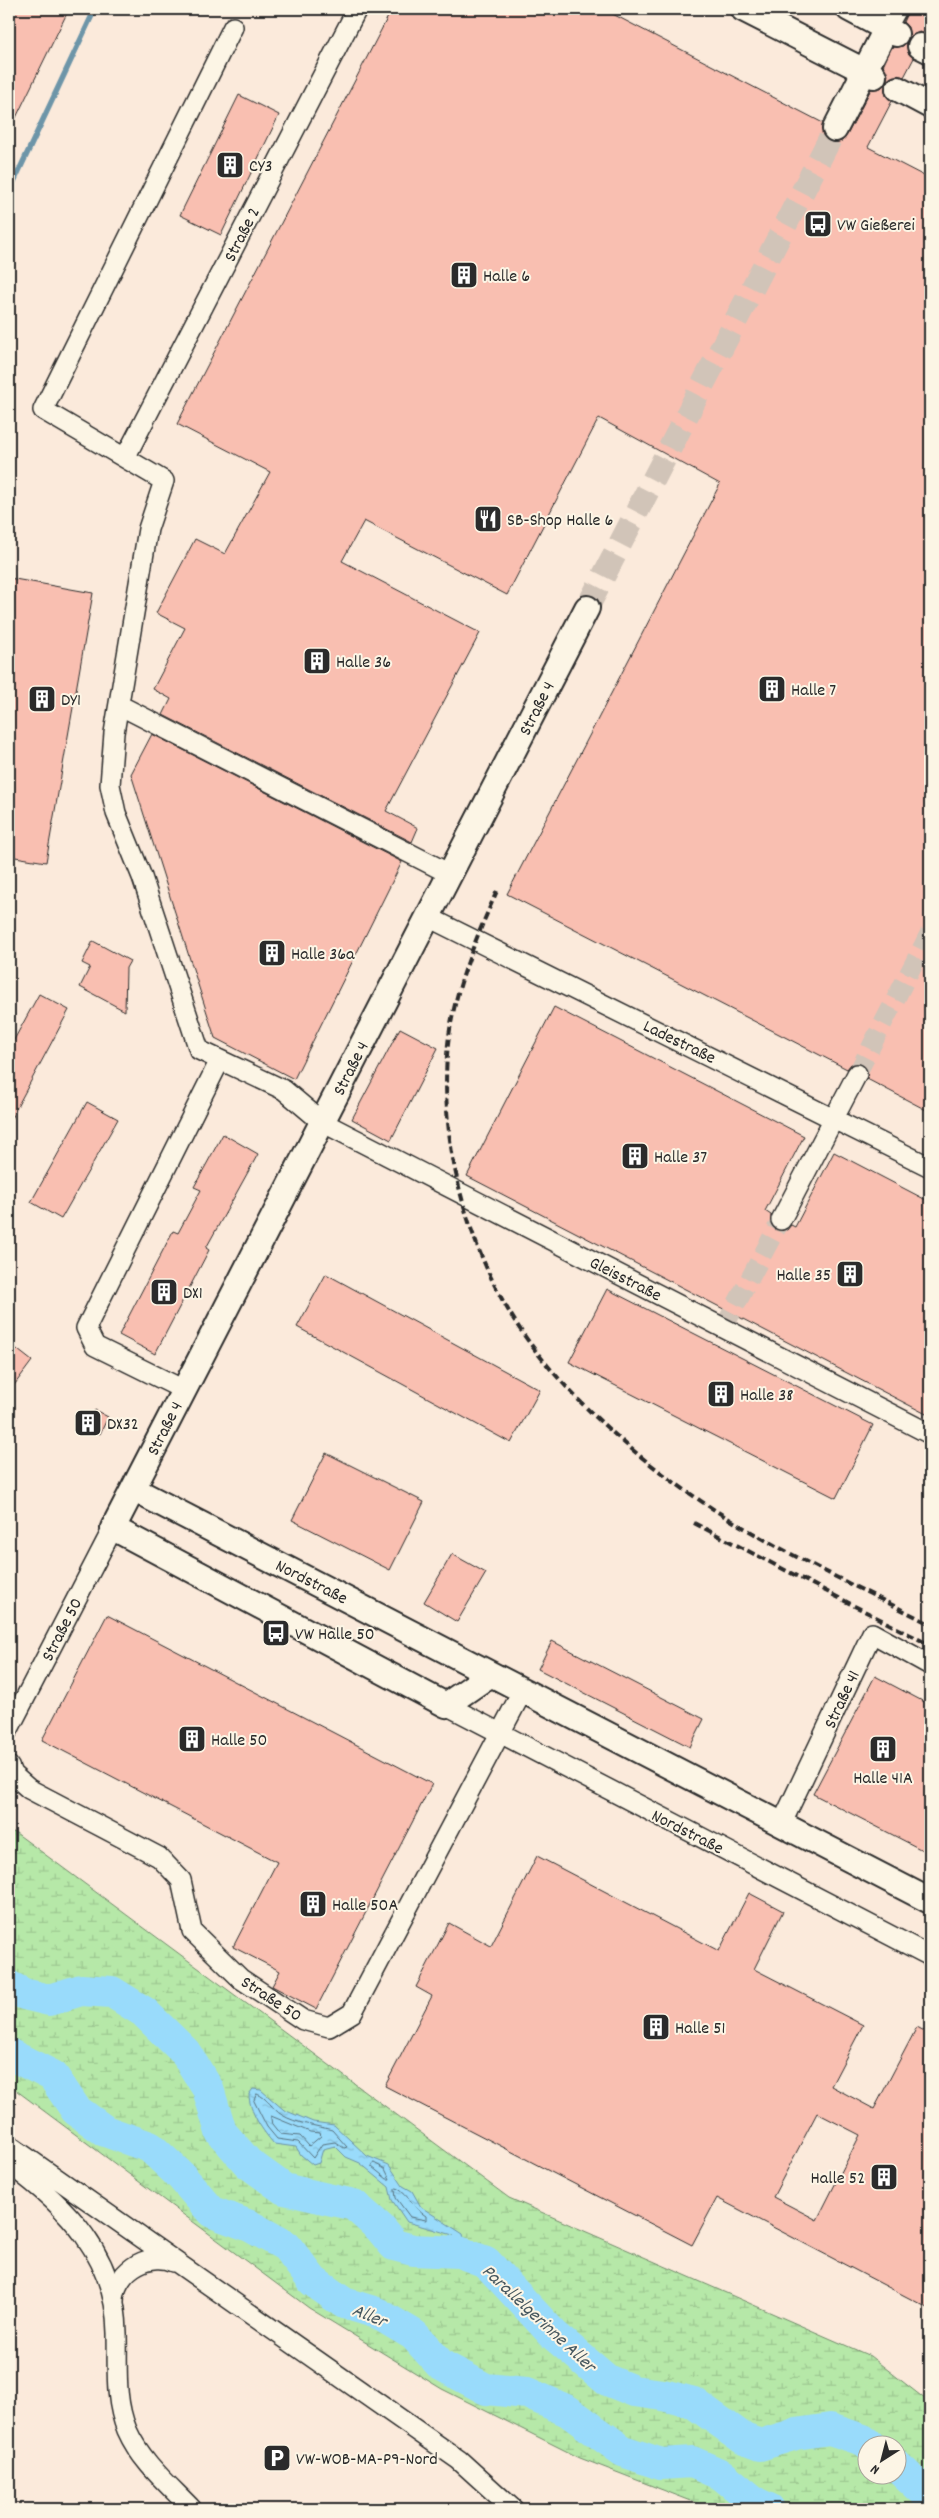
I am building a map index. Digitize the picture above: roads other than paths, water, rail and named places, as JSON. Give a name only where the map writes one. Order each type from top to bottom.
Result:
[{"type":"street","name":"Straße 2","points":[[126,458],[357,9]]},
{"type":"street","points":[[743,9],[869,74]]},
{"type":"street","points":[[835,129],[869,74],[893,24],[849,9]]},
{"type":"street","points":[[126,458],[43,410],[233,27]]},
{"type":"street","points":[[898,89],[930,106]]},
{"type":"street","name":"Gleisstraße","points":[[126,458],[164,481],[148,530],[114,733],[110,785],[116,813],[142,877],[199,1050],[284,1090],[322,1122],[930,1434]]},
{"type":"street","name":"Straße 4","points":[[113,1528],[587,608]]},
{"type":"street","points":[[119,705],[450,874]]},
{"type":"street","name":"Ladestraße","points":[[428,917],[835,1117],[930,1166]]},
{"type":"street","points":[[184,1390],[95,1346],[86,1328],[220,1060]]},
{"type":"street","points":[[781,1220],[857,1074]]},
{"type":"street","name":"Nordstraße","points":[[133,1489],[930,1901]]},
{"type":"street","name":"Nordstraße","points":[[113,1528],[446,1705],[930,1956]]},
{"type":"street","name":"Straße 50","points":[[9,1729],[113,1528]]},
{"type":"street","name":"Straße 41","points":[[781,1825],[872,1634],[930,1665]]},
{"type":"street","points":[[446,1705],[491,1674]]},
{"type":"street","name":"Straße 50","points":[[9,1766],[12,1774],[29,1789],[160,1857],[182,1880],[192,1931],[241,1979],[303,2020],[329,2027],[352,2013],[523,1690]]},
{"type":"street","points":[[9,2145],[459,2460],[513,2509]]},
{"type":"street","points":[[9,2164],[36,2184],[72,2217],[96,2254],[109,2285],[114,2307],[117,2331],[118,2395],[128,2432],[145,2460],[192,2509]]},
{"type":"street","points":[[114,2307],[116,2288],[131,2268],[151,2259],[170,2261],[183,2268]]},
{"type":"water","points":[[253,2089],[261,2090],[284,2110],[313,2122],[334,2125],[367,2156],[389,2165],[403,2186],[412,2191],[421,2207],[463,2234],[465,2243],[459,2252],[459,2243],[453,2235],[407,2222],[392,2200],[389,2187],[360,2163],[346,2157],[335,2146],[323,2149],[319,2163],[313,2165],[301,2155],[296,2147],[274,2144],[261,2127],[251,2108],[249,2094]]},
{"type":"waterway","points":[[9,192],[95,9]]},
{"type":"waterway","name":"Parallelgerinne Aller","points":[[9,1986],[24,1994],[49,2000],[81,1990],[112,1992],[144,2012],[185,2052],[208,2089],[221,2132],[248,2163],[284,2189],[354,2205],[380,2228],[394,2245],[413,2250],[459,2252],[486,2262],[554,2335],[607,2380],[634,2391],[663,2395],[694,2403],[744,2439],[760,2445],[796,2434],[830,2429],[856,2438]]},
{"type":"waterway","name":"Aller","points":[[9,2054],[53,2076],[76,2110],[105,2131],[150,2147],[181,2176],[212,2212],[250,2226],[286,2246],[313,2281],[344,2303],[377,2313],[414,2335],[441,2365],[486,2389],[527,2393],[568,2411],[623,2451],[661,2464],[692,2462],[722,2475],[756,2503],[769,2509]]},
{"type":"waterway","name":"Parallelgerinne Aller","points":[[906,2474],[927,2494],[930,2504]]},
{"type":"tunnel","points":[[587,608],[835,129]]},
{"type":"tunnel","points":[[857,1074],[930,932]]},
{"type":"tunnel","points":[[723,1329],[781,1220]]},
{"type":"railway","points":[[497,891],[473,947],[460,985],[448,1044],[446,1084],[448,1125],[455,1167],[465,1208],[478,1248],[495,1287],[516,1322],[557,1377],[597,1418],[663,1474],[710,1507],[763,1539],[930,1624]]},
{"type":"railway","points":[[694,1523],[930,1645]]},
{"type":"place","name":"CY3","points":[[230,165]]},
{"type":"place","name":"VW Gießerei","points":[[818,224]]},
{"type":"place","name":"Halle 6","points":[[464,275]]},
{"type":"place","name":"SB-Shop Halle 6","points":[[488,519]]},
{"type":"place","name":"Halle 36","points":[[317,661]]},
{"type":"place","name":"Halle 7","points":[[772,689]]},
{"type":"place","name":"DY1","points":[[42,699]]},
{"type":"place","name":"Halle 36a","points":[[272,953]]},
{"type":"place","name":"Halle 37","points":[[635,1156]]},
{"type":"place","name":"Halle 35","points":[[850,1274]]},
{"type":"place","name":"DX1","points":[[164,1292]]},
{"type":"place","name":"Halle 38","points":[[721,1394]]},
{"type":"place","name":"DX32","points":[[88,1423]]},
{"type":"place","name":"VW Halle 50","points":[[276,1633]]},
{"type":"place","name":"Halle 50","points":[[192,1739]]},
{"type":"place","name":"Halle 41A","points":[[883,1749]]},
{"type":"place","name":"Halle 50A","points":[[313,1904]]},
{"type":"place","name":"Halle 51","points":[[656,2027]]},
{"type":"place","name":"Halle 52","points":[[884,2177]]},
{"type":"place","name":"VW-WOB-MA-P9-Nord","points":[[277,2458]]}]
